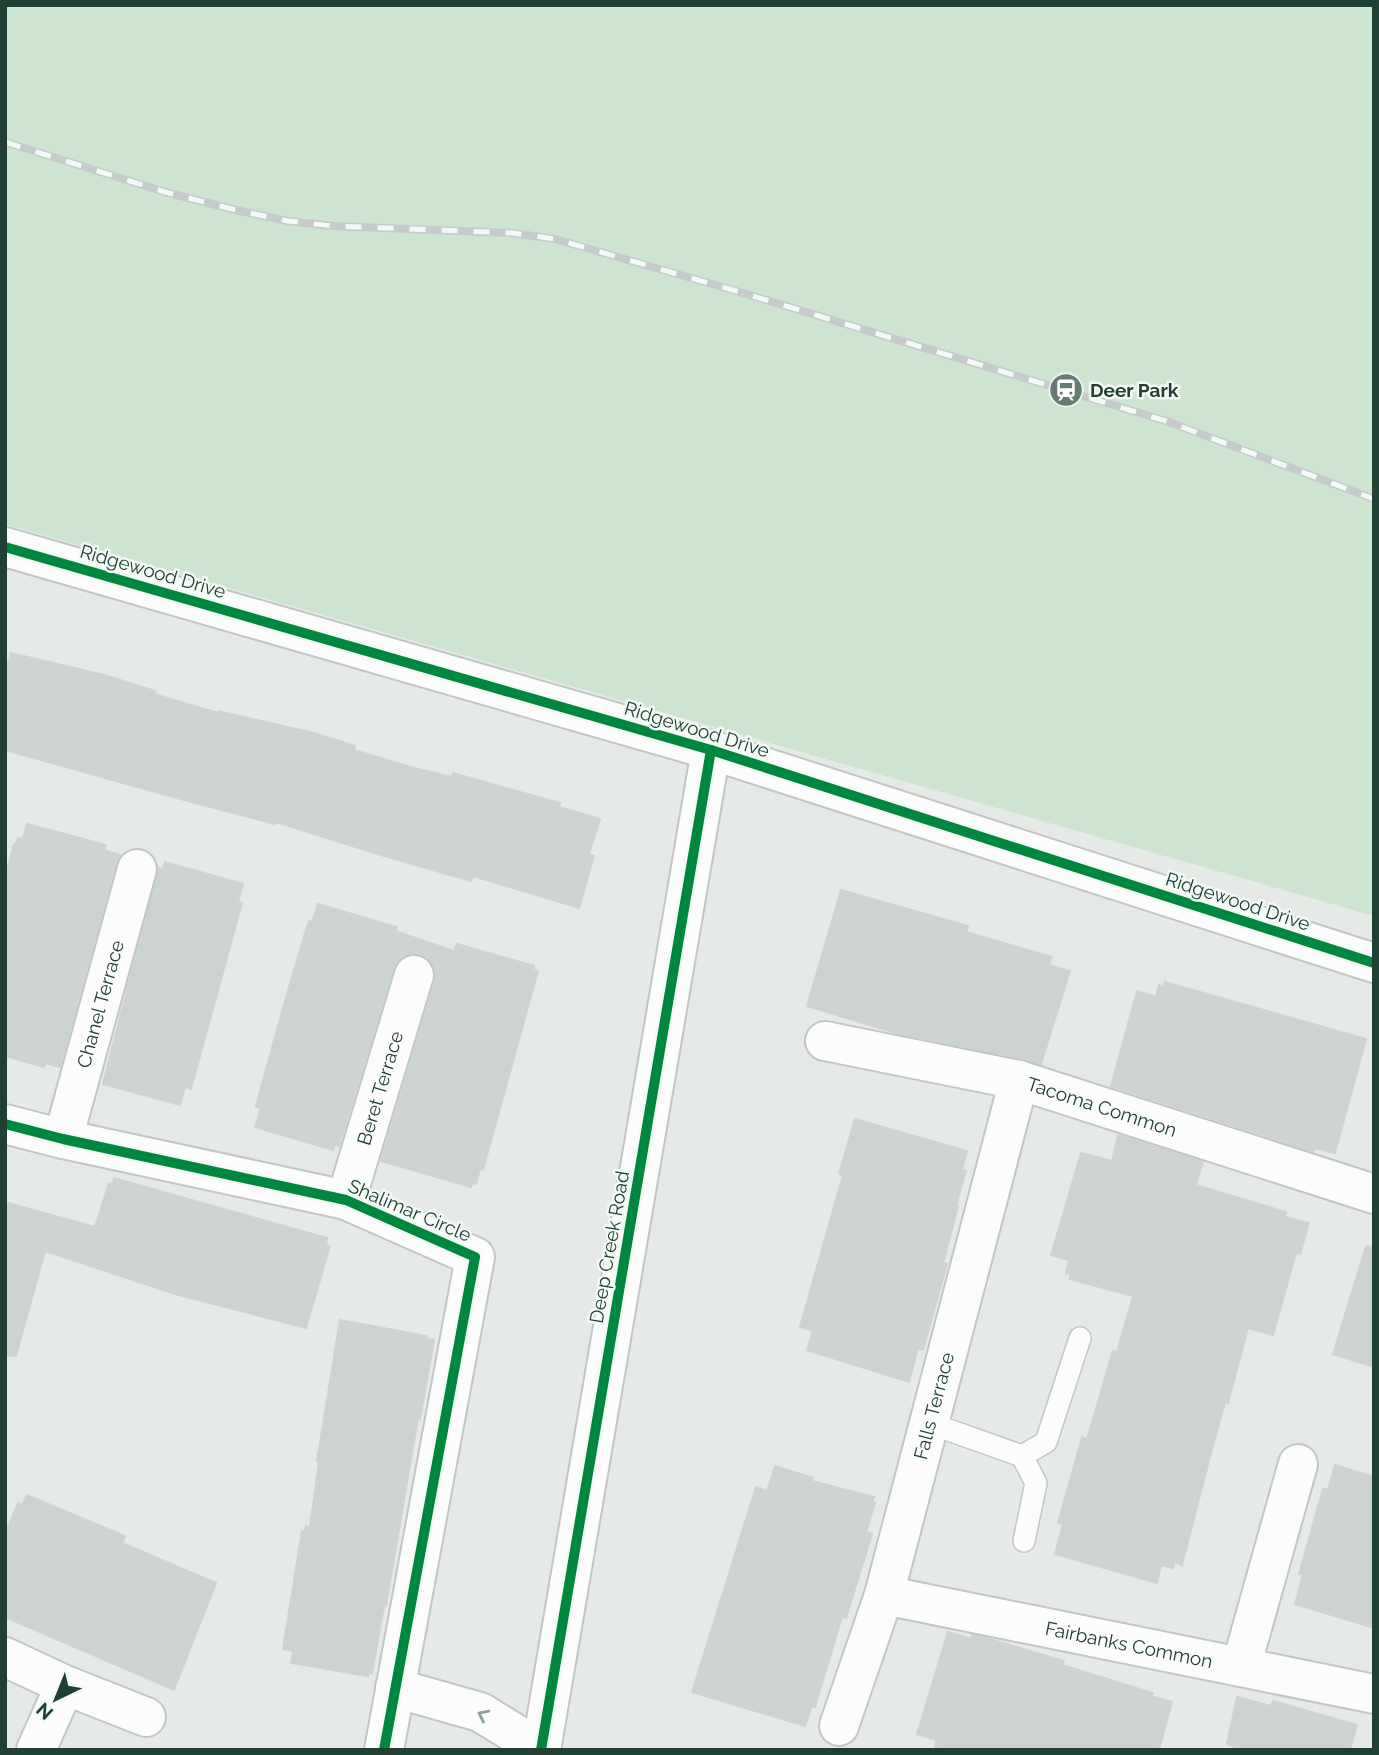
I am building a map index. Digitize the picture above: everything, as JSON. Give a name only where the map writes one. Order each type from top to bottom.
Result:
[{"type":"street","name":"Ridgewood Drive","points":[[5,547],[711,750],[1374,963]]},
{"type":"street","name":"Deep Creek Road","points":[[541,1750],[711,750]]},
{"type":"street","name":"Chanel Terrace","points":[[62,1139],[136,869]]},
{"type":"street","name":"Beret Terrace","points":[[346,1200],[414,975]]},
{"type":"street","name":"Tacoma Common","points":[[825,1041],[1018,1080],[1374,1194]]},
{"type":"street","name":"Falls Terrace","points":[[839,1726],[884,1595],[1018,1080]]},
{"type":"street","name":"Shalimar Circle","points":[[5,1124],[62,1139],[346,1200],[475,1257],[384,1750]]},
{"type":"street","points":[[1241,1667],[1298,1464]]},
{"type":"street","name":"Fairbanks Common","points":[[884,1595],[1374,1694]]},
{"type":"street","points":[[5,1657],[65,1685],[146,1717]]},
{"type":"street","points":[[36,1750],[65,1685]]},
{"type":"street","points":[[396,1688],[480,1712],[541,1750]]},
{"type":"lane","points":[[1022,1456],[1046,1442],[1080,1338]]},
{"type":"lane","points":[[929,1423],[1022,1456],[1036,1483],[1024,1541]]},
{"type":"green space","points":[[5,5],[1374,5],[1374,916],[5,524]]},
{"type":"building","points":[[11,653],[104,675],[155,691],[154,694],[218,713],[314,733],[355,746],[354,750],[414,768],[452,777],[453,773],[560,803],[559,807],[600,819],[589,854],[594,856],[579,908],[473,876],[471,881],[276,822],[275,824],[191,802],[5,750],[5,675]]},
{"type":"building","points":[[27,824],[106,845],[104,850],[120,855],[60,1067],[45,1063],[44,1067],[5,1056],[5,877],[14,844],[18,838],[23,839]]},
{"type":"building","points":[[165,862],[243,884],[238,902],[242,903],[191,1089],[185,1087],[180,1105],[103,1084],[158,868],[163,870]]},
{"type":"building","points":[[841,890],[968,926],[966,932],[1052,957],[1049,965],[1070,971],[1041,1064],[893,1032],[807,1006]]},
{"type":"building","points":[[318,904],[397,927],[395,931],[454,951],[457,944],[534,966],[533,969],[538,971],[483,1170],[480,1169],[476,1184],[472,1183],[471,1187],[381,1161],[435,981],[435,971],[430,961],[420,954],[410,954],[400,959],[393,969],[339,1146],[335,1145],[333,1150],[255,1127],[261,1108],[256,1107],[257,1102],[283,1008],[309,921],[312,922]]},
{"type":"building","points":[[1165,982],[1366,1039],[1335,1153],[1314,1148],[1314,1151],[1309,1150],[1111,1086],[1137,991],[1156,997],[1159,985],[1163,987]]},
{"type":"building","points":[[855,1119],[967,1151],[962,1170],[966,1171],[943,1263],[947,1264],[923,1350],[918,1348],[909,1382],[807,1350],[813,1331],[800,1327],[843,1175],[839,1174]]},
{"type":"building","points":[[1118,1135],[1203,1162],[1196,1185],[1286,1212],[1285,1217],[1309,1223],[1300,1254],[1296,1253],[1273,1335],[1248,1328],[1228,1403],[1225,1403],[1212,1449],[1182,1565],[1175,1562],[1173,1568],[1161,1565],[1157,1583],[1055,1554],[1063,1524],[1058,1523],[1082,1437],[1087,1439],[1113,1351],[1117,1352],[1133,1296],[1070,1279],[1071,1274],[1066,1273],[1069,1260],[1051,1255],[1081,1153],[1112,1161]]},
{"type":"building","points":[[114,1178],[327,1238],[326,1245],[330,1246],[306,1328],[175,1294],[45,1251],[16,1356],[5,1355],[5,1202],[95,1227],[109,1183],[112,1185]]},
{"type":"building","points":[[1366,1246],[1374,1247],[1374,1367],[1333,1354]]},
{"type":"building","points":[[340,1320],[427,1336],[427,1339],[434,1340],[386,1606],[372,1673],[369,1672],[368,1676],[291,1663],[293,1651],[283,1649],[302,1531],[305,1531],[306,1526],[310,1527],[317,1461]]},
{"type":"building","points":[[1335,1465],[1374,1477],[1374,1628],[1295,1604],[1303,1575],[1299,1574],[1323,1489],[1328,1489]]},
{"type":"building","points":[[775,1466],[813,1478],[812,1481],[874,1497],[872,1503],[875,1503],[866,1532],[872,1534],[846,1618],[842,1617],[815,1707],[812,1706],[805,1726],[692,1692],[756,1487],[767,1491]]},
{"type":"building","points":[[27,1495],[125,1536],[122,1543],[216,1583],[174,1690],[5,1617],[5,1534],[18,1503],[22,1505]]},
{"type":"building","points":[[948,1632],[971,1639],[972,1635],[983,1637],[1064,1661],[1062,1665],[1153,1693],[1151,1696],[1172,1702],[1159,1750],[934,1750],[937,1740],[917,1734]]},
{"type":"building","points":[[1237,1697],[1271,1706],[1273,1701],[1357,1725],[1350,1750],[1241,1750],[1227,1744]]},
{"type":"railway","points":[[5,142],[165,192],[288,221],[333,226],[512,233],[555,239],[1166,421],[1374,499]]},
{"type":"cycle path","points":[[5,547],[711,750],[1374,963]]},
{"type":"cycle path","points":[[541,1750],[711,750]]},
{"type":"cycle path","points":[[5,1124],[346,1200],[475,1257],[384,1750]]},
{"type":"place","name":"Deer Park","points":[[1066,390]]}]
